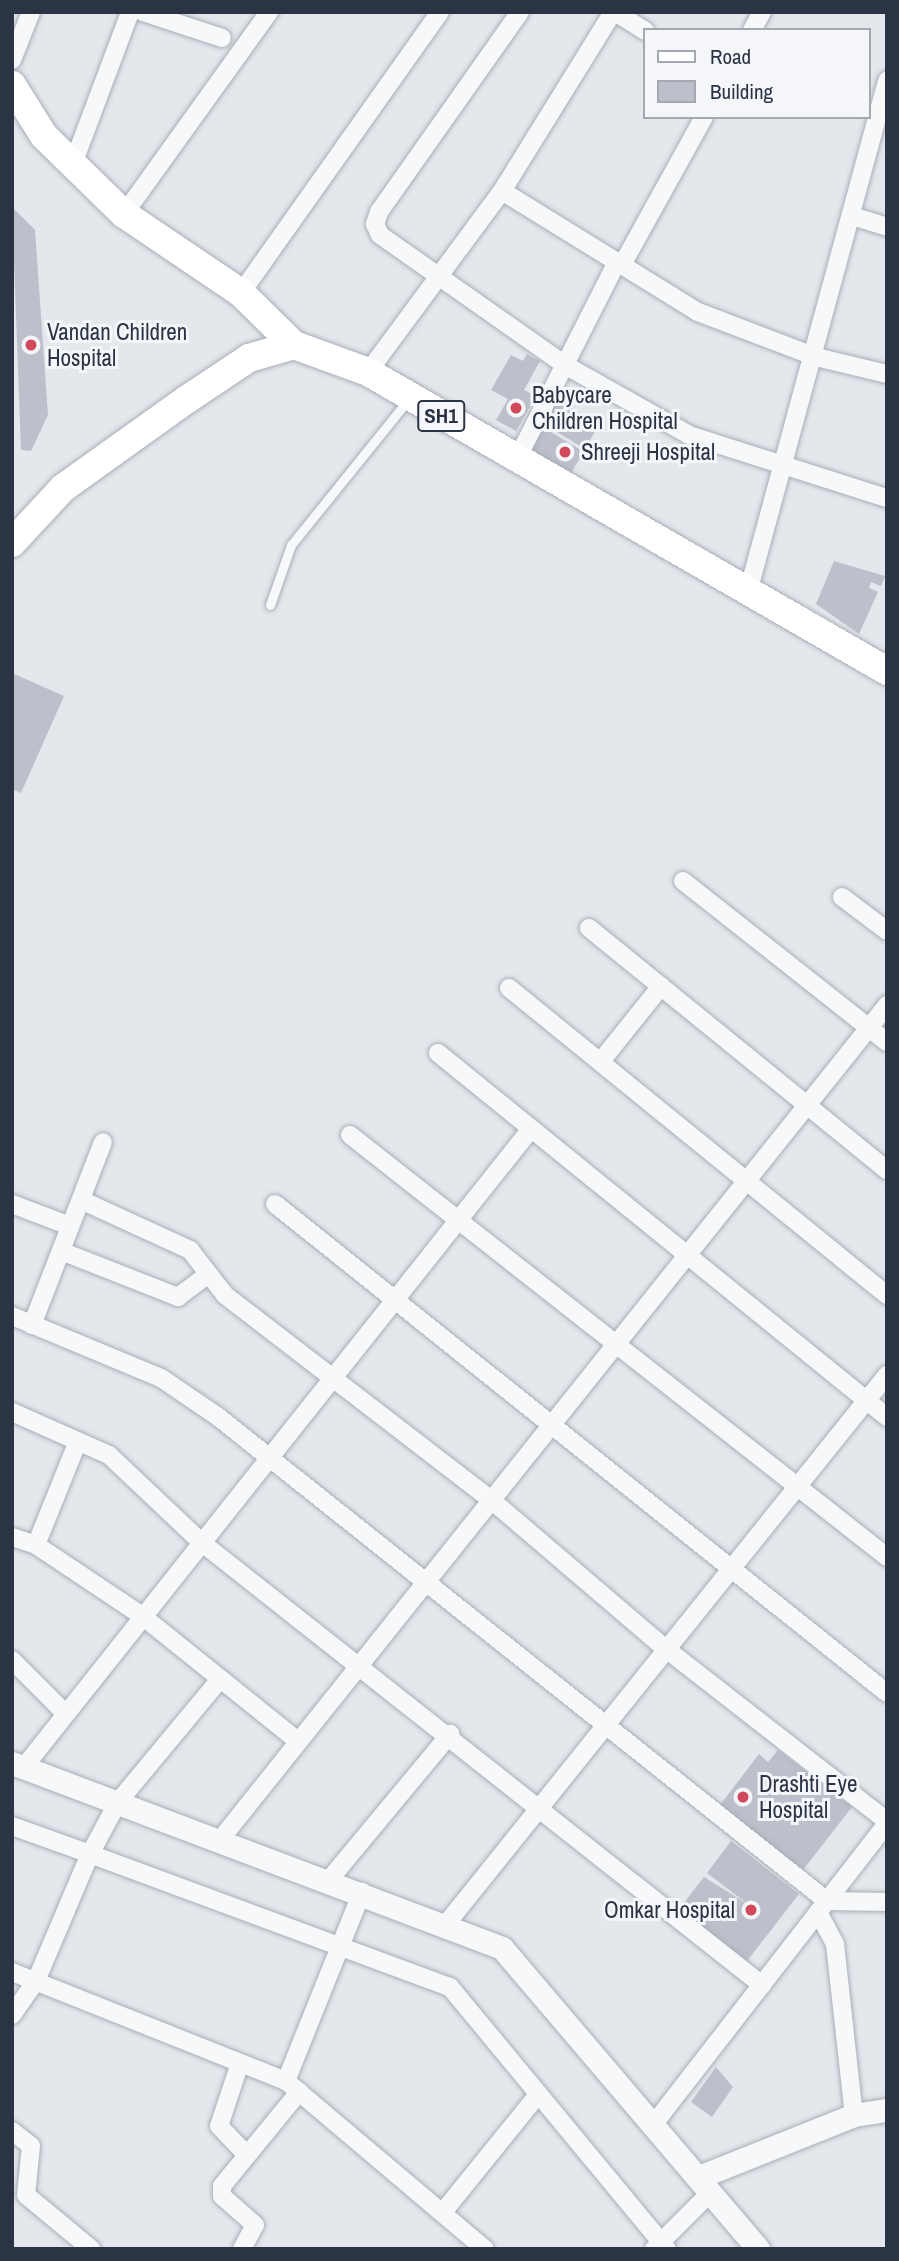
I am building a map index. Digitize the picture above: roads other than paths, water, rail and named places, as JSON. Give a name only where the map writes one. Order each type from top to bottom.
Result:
[{"type":"main road","points":[[12,85],[44,136],[124,214],[241,293],[294,345],[249,358],[186,400],[63,488],[12,543]]},
{"type":"main road","name":"SH1","points":[[294,345],[368,372],[516,461],[887,671]]},
{"type":"street","points":[[12,60],[31,12]]},
{"type":"street","points":[[73,164],[130,12]]},
{"type":"street","points":[[143,12],[222,38]]},
{"type":"street","points":[[124,214],[269,12]]},
{"type":"street","points":[[241,293],[440,12]]},
{"type":"street","points":[[520,12],[374,224],[388,245],[565,365],[690,435],[783,470],[887,498]]},
{"type":"street","points":[[368,372],[502,191],[614,12],[643,30]]},
{"type":"street","points":[[753,28],[762,12]]},
{"type":"street","points":[[748,592],[816,357],[886,86]]},
{"type":"street","points":[[516,461],[620,263],[703,119]]},
{"type":"street","points":[[502,191],[698,312],[816,357],[887,374]]},
{"type":"street","points":[[852,216],[887,227]]},
{"type":"street","points":[[683,881],[887,1042]]},
{"type":"street","points":[[842,897],[887,931]]},
{"type":"street","points":[[589,928],[887,1170]]},
{"type":"street","points":[[601,1061],[661,986]]},
{"type":"street","points":[[509,988],[887,1295]]},
{"type":"street","points":[[220,1840],[295,1739],[887,1004]]},
{"type":"street","points":[[438,1053],[887,1417]]},
{"type":"street","points":[[530,1129],[394,1294],[331,1381],[65,1713],[18,1765],[447,1923],[502,1948],[758,2249]]},
{"type":"street","points":[[350,1135],[887,1557]]},
{"type":"street","points":[[32,1325],[103,1142]]},
{"type":"street","points":[[81,1200],[181,1244],[206,1275],[331,1381],[489,1498],[666,1650],[887,1822],[653,2126]]},
{"type":"street","points":[[12,1203],[70,1226]]},
{"type":"street","points":[[275,1204],[394,1294],[551,1419],[887,1693]]},
{"type":"street","points":[[61,1251],[178,1297],[206,1275]]},
{"type":"street","points":[[12,1316],[161,1378],[606,1725],[823,1906],[835,1944],[853,2115]]},
{"type":"street","points":[[447,1923],[887,1375]]},
{"type":"street","points":[[12,1412],[108,1455],[201,1542],[450,1734],[762,1985]]},
{"type":"street","points":[[36,1545],[78,1441]]},
{"type":"street","points":[[12,1537],[36,1545],[141,1615],[295,1739]]},
{"type":"street","points":[[12,1660],[65,1713]]},
{"type":"street","points":[[12,2015],[36,1981],[90,1854],[118,1802],[220,1679]]},
{"type":"street","points":[[330,1880],[450,1734]]},
{"type":"street","points":[[12,1826],[450,1987],[661,2246],[705,2184],[853,2115],[887,2110]]},
{"type":"street","points":[[242,2249],[256,2225],[222,2196],[222,2186],[292,2086],[362,1892]]},
{"type":"street","points":[[823,1906],[887,1902]]},
{"type":"street","points":[[12,1972],[292,2086],[485,2249]]},
{"type":"street","points":[[240,2063],[219,2126],[244,2152]]},
{"type":"street","points":[[443,2213],[537,2096]]},
{"type":"street","points":[[12,2132],[31,2146],[26,2195],[91,2249]]},
{"type":"lane","points":[[270,605],[291,545],[410,398]]},
{"type":"place","name":"Vandan Children Hospital","points":[[31,345]]},
{"type":"place","name":"Babycare Children Hospital","points":[[516,408]]},
{"type":"place","name":"Shreeji Hospital","points":[[565,452]]},
{"type":"place","name":"Drashti Eye Hospital","points":[[743,1797]]},
{"type":"place","name":"Omkar Hospital","points":[[751,1910]]}]
